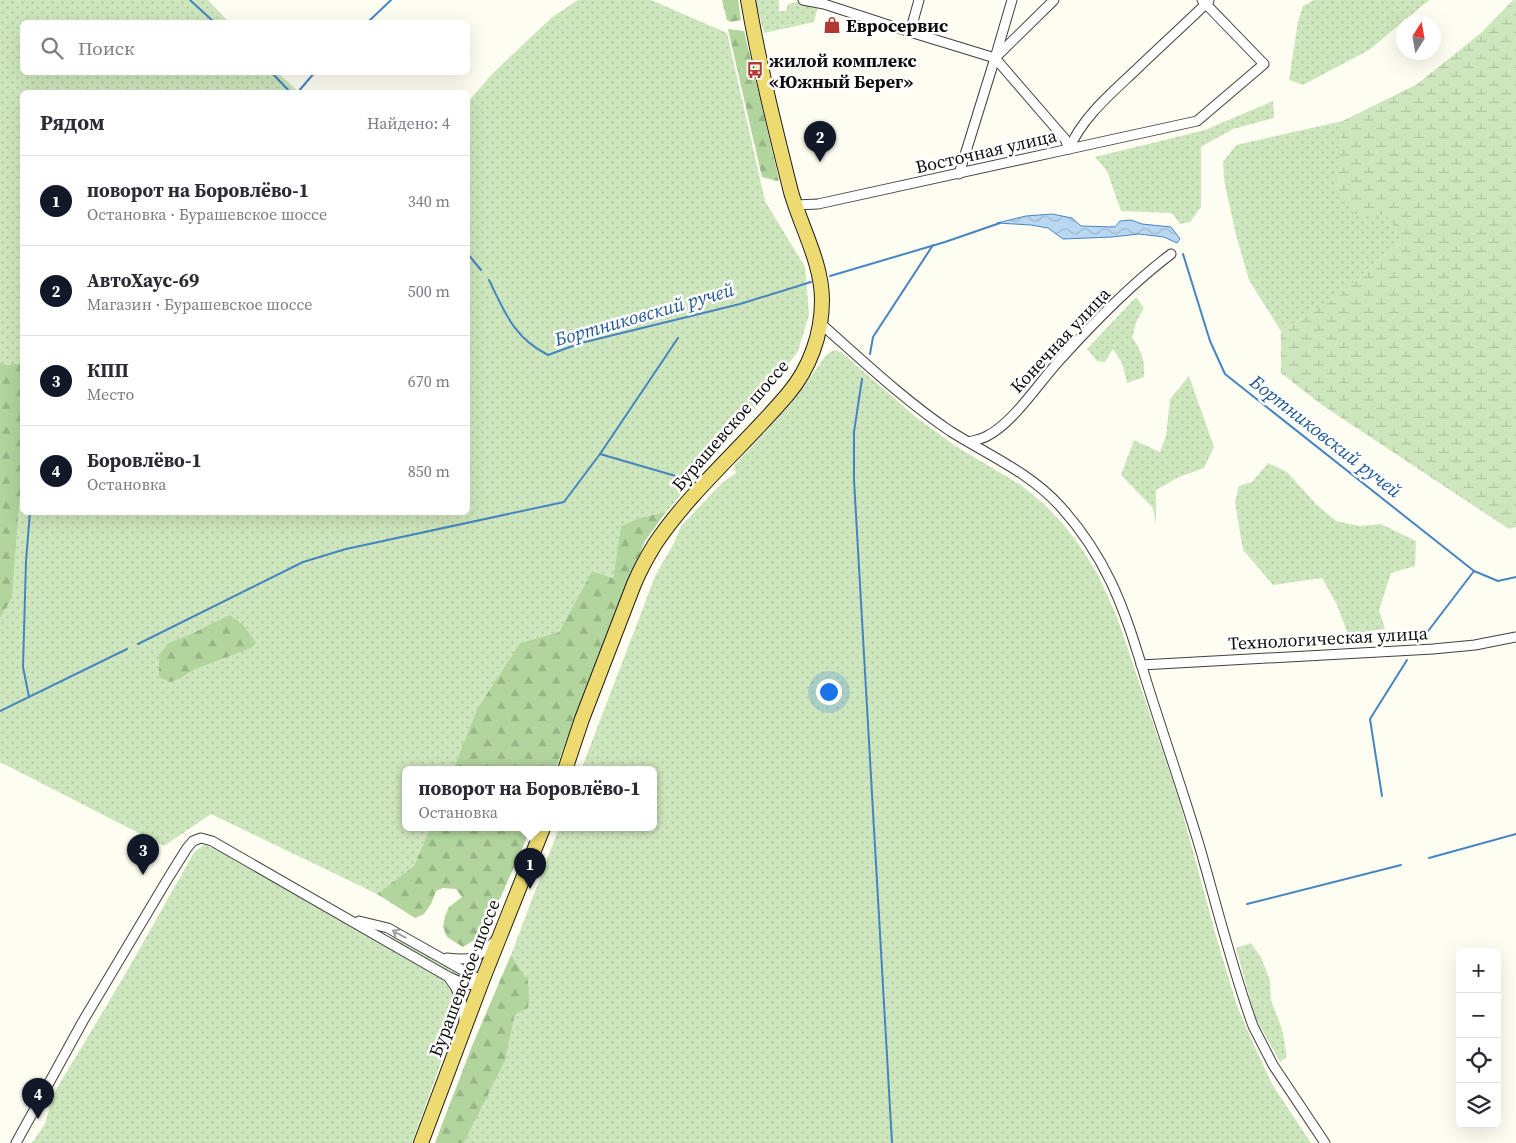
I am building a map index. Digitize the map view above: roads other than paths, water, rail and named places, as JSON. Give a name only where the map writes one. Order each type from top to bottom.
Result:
[{"type":"main road","name":"Бурашевское шоссе","points":[[566,766],[592,693],[643,564],[654,545],[680,510],[794,386],[811,356],[820,323],[821,282],[796,205],[762,68],[748,0]]},
{"type":"main road","name":"Бурашевское шоссе","points":[[421,1143],[482,981],[543,831]]},
{"type":"street","points":[[803,0],[825,2],[910,32],[996,58],[1065,139],[1069,149],[1197,121],[1264,64],[1206,1]]},
{"type":"street","points":[[910,32],[920,0]]},
{"type":"street","points":[[959,174],[996,58],[1012,0]]},
{"type":"street","points":[[996,58],[1054,0]]},
{"type":"street","name":"Восточная улица","points":[[796,205],[818,204],[1069,149],[1074,138],[1090,116],[1206,1]]},
{"type":"street","name":"Конечная улица","points":[[969,442],[987,437],[1006,422],[1057,362],[1110,307],[1171,254]]},
{"type":"street","points":[[820,323],[896,389],[939,422],[1029,478],[1056,502],[1078,529],[1110,580],[1127,621],[1193,826],[1253,1026],[1273,1065],[1325,1143]]},
{"type":"street","name":"Технологическая улица","points":[[1141,665],[1433,649],[1474,645],[1516,637]]},
{"type":"street","points":[[16,1143],[88,1013],[182,856],[193,842],[201,838],[212,841],[447,976],[465,984],[477,984],[482,981]]},
{"type":"street","points":[[349,919],[388,928],[482,981]]},
{"type":"street","points":[[441,958],[463,960],[474,957],[500,937]]},
{"type":"street","points":[[447,976],[457,990],[462,1002],[464,1029]]},
{"type":"water","points":[[1052,214],[1072,218],[1081,226],[1115,227],[1120,221],[1131,220],[1142,224],[1171,227],[1180,239],[1177,243],[1164,237],[1139,234],[1063,239],[1048,228],[997,223],[1026,216]]},
{"type":"waterway","points":[[190,0],[212,20]]},
{"type":"waterway","points":[[370,20],[391,0]]},
{"type":"waterway","points":[[274,75],[288,90]]},
{"type":"waterway","points":[[300,90],[312,75]]},
{"type":"waterway","name":"Бортниковский ручей","points":[[830,276],[945,242],[1000,223]]},
{"type":"waterway","points":[[870,354],[873,337],[933,245]]},
{"type":"waterway","name":"Бортниковский ручей","points":[[1183,254],[1210,341],[1225,374],[1474,571],[1498,581],[1516,577]]},
{"type":"waterway","points":[[470,256],[481,270]]},
{"type":"waterway","name":"Бортниковский ручей","points":[[489,280],[512,324],[527,341],[548,355],[581,343],[740,304],[811,282]]},
{"type":"waterway","points":[[138,644],[303,562],[346,549],[564,502],[600,454],[678,338]]},
{"type":"waterway","points":[[862,379],[854,432],[854,480],[892,1143]]},
{"type":"waterway","points":[[600,454],[686,479]]},
{"type":"waterway","points":[[29,697],[23,667],[26,561],[30,515]]},
{"type":"waterway","points":[[1422,639],[1474,571]]},
{"type":"waterway","points":[[0,711],[127,649]]},
{"type":"waterway","points":[[1382,796],[1370,719],[1407,660]]},
{"type":"waterway","points":[[1429,858],[1516,834]]},
{"type":"waterway","points":[[1247,904],[1401,865]]},
{"type":"place","name":"Евросервис","points":[[832,25]]},
{"type":"place","name":"жилой комплекс «Южный Берег»","points":[[755,70]]},
{"type":"place","name":"АвтоХаус-69","points":[[820,162]]},
{"type":"place","name":"КПП","points":[[143,875]]},
{"type":"place","name":"поворот на Боровлёво-1","points":[[530,889]]},
{"type":"place","name":"Боровлёво-1","points":[[38,1119]]}]
